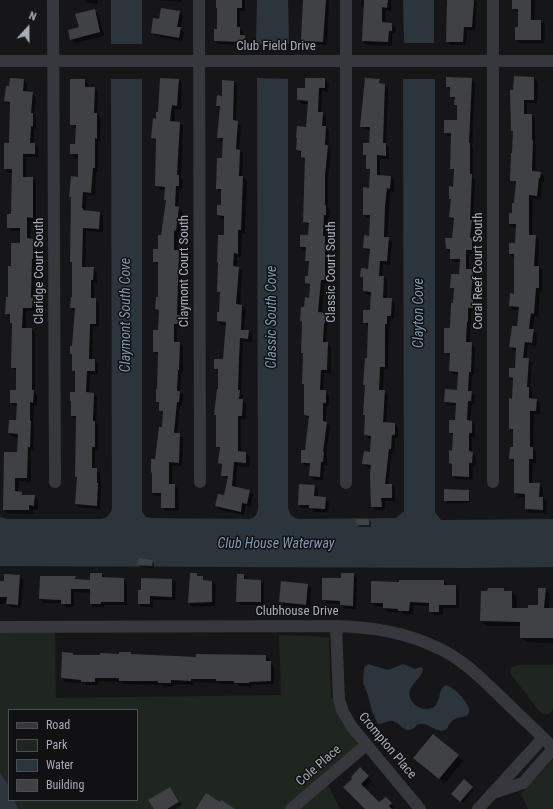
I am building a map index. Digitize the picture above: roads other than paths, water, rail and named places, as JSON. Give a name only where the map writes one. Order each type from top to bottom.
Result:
[{"type":"street","name":"Claridge Court South","points":[[53,0],[55,482]]},
{"type":"street","name":"Claymont Court South","points":[[199,0],[200,482]]},
{"type":"street","name":"Classic Court South","points":[[346,0],[346,483]]},
{"type":"street","name":"Coral Reef Court South","points":[[493,0],[493,482]]},
{"type":"street","name":"Club Field Drive","points":[[0,61],[553,61]]},
{"type":"street","name":"Clubhouse Drive","points":[[0,626],[336,626],[371,628],[396,633],[425,642],[445,651],[463,663],[485,681],[553,748]]},
{"type":"street","name":"Crompton Place","points":[[336,626],[339,700],[347,720],[420,809]]},
{"type":"street","points":[[478,809],[491,793],[543,738]]},
{"type":"street","name":"Cole Place","points":[[291,809],[366,745]]},
{"type":"street","points":[[491,793],[523,783],[553,748]]},
{"type":"water","points":[[111,0],[142,0],[142,44],[111,44]]},
{"type":"water","points":[[257,0],[288,0],[289,44],[256,45]]},
{"type":"water","points":[[403,0],[434,0],[434,43],[404,43]]},
{"type":"water","points":[[257,78],[288,79],[288,507],[290,514],[299,519],[396,518],[404,511],[403,79],[435,79],[435,512],[441,520],[553,519],[553,567],[0,566],[0,517],[8,519],[101,519],[108,516],[112,508],[111,79],[142,79],[142,512],[146,517],[151,518],[249,519],[255,517],[257,514]]},
{"type":"water","points":[[368,664],[388,670],[403,664],[415,669],[421,667],[423,669],[422,673],[413,684],[409,693],[413,703],[416,706],[427,709],[431,708],[438,701],[442,688],[447,686],[455,690],[466,702],[469,713],[453,720],[447,729],[444,730],[438,730],[421,724],[407,730],[393,721],[378,724],[363,683],[364,668]]},
{"type":"water","points":[[0,773],[8,785],[8,801],[14,801],[18,809],[0,809]]},
{"type":"water label","name":"Clayton Cove","points":[[419,313]]},
{"type":"water label","name":"Claymont South Cove","points":[[126,315]]},
{"type":"water label","name":"Classic South Cove","points":[[272,317]]},
{"type":"water label","name":"Club House Waterway","points":[[276,544]]}]
